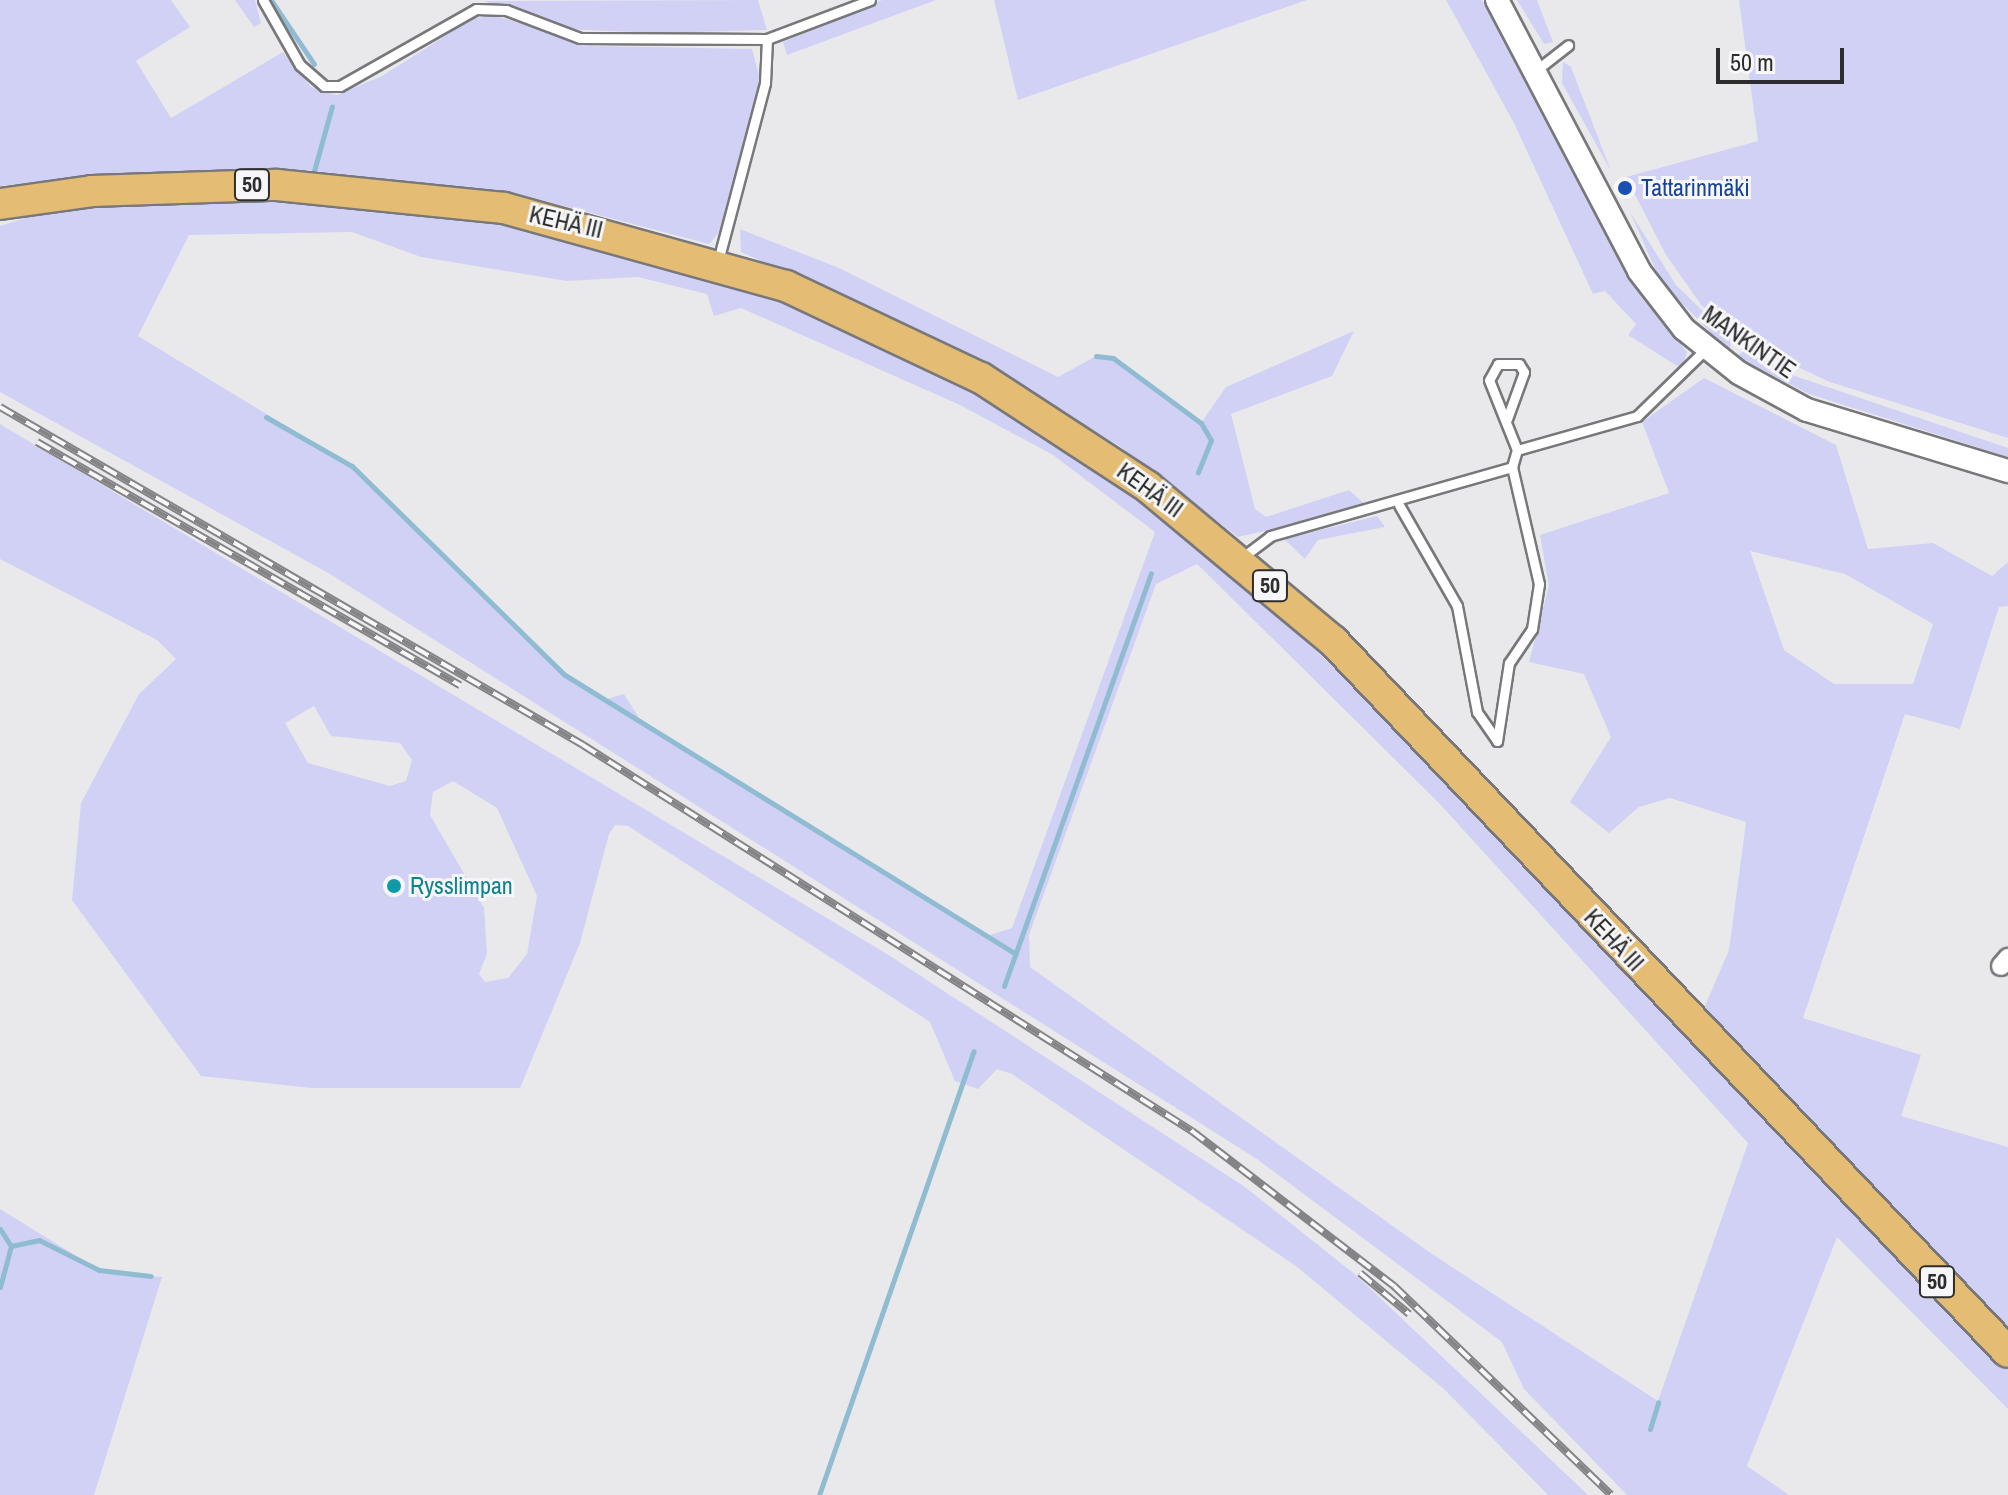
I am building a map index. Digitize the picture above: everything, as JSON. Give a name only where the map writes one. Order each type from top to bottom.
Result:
[{"type":"highway","name":"KEHÄ III","points":[[0,204],[188,185],[352,188],[504,208],[718,263],[849,312],[981,378],[1148,487],[1240,559],[1333,641],[2008,1352]]},
{"type":"street","name":"MANKINTIE","points":[[1497,0],[1539,68],[1639,271],[1706,349],[1807,410],[2008,471]]},
{"type":"lane","points":[[263,0],[300,65],[324,86],[354,81],[476,9],[506,10],[580,38],[767,39],[870,0]]},
{"type":"lane","points":[[718,263],[765,83],[767,39]]},
{"type":"lane","points":[[1539,68],[1568,45]]},
{"type":"lane","points":[[1517,450],[1637,416],[1706,349]]},
{"type":"lane","points":[[1399,505],[1457,606],[1477,712],[1497,741],[1509,663],[1532,629],[1539,584],[1512,467],[1517,450],[1489,380],[1491,369],[1510,361],[1519,364],[1525,382],[1507,419]]},
{"type":"lane","points":[[1240,559],[1270,536],[1399,505],[1512,467]]},
{"type":"shaded area","points":[[0,0],[171,0],[190,27],[136,61],[171,118],[283,52],[311,87],[337,95],[382,76],[472,19],[493,15],[596,46],[752,49],[760,79],[723,228],[709,244],[515,193],[305,170],[97,175],[0,186]]},
{"type":"shaded area","points":[[235,0],[255,0],[261,23],[254,27]]},
{"type":"shaded area","points":[[758,0],[767,30],[656,33],[566,29],[484,1]]},
{"type":"shaded area","points":[[882,0],[936,0],[787,55],[783,42]]},
{"type":"shaded area","points":[[994,0],[1307,0],[1018,100]]},
{"type":"shaded area","points":[[1446,0],[1482,0],[1497,21],[1633,284],[1687,352],[1682,369],[1628,335],[1636,324],[1605,291],[1593,294],[1514,123]]},
{"type":"shaded area","points":[[1517,0],[1537,0],[1553,42],[1544,44]]},
{"type":"shaded area","points":[[1739,0],[2008,0],[2008,438],[1830,382],[1753,346],[1702,306],[1666,255],[1626,177],[1758,141]]},
{"type":"shaded area","points":[[1563,62],[1571,67],[1611,171],[1562,83]]},
{"type":"shaded area","points":[[185,199],[375,202],[557,231],[710,274],[870,337],[1032,422],[1158,507],[1394,722],[2008,1370],[2008,1409],[1837,1237],[1747,1466],[1789,1495],[1627,1495],[1524,1389],[1502,1342],[1257,1159],[330,574],[0,392],[0,226],[57,208]],"holes":[[[352,232],[421,257],[567,281],[638,277],[707,294],[714,316],[741,308],[960,405],[1053,455],[1155,532],[1012,928],[984,937],[639,718],[624,694],[607,699],[565,675],[352,466],[138,336],[189,235]],[[1197,564],[1438,802],[1748,1143],[1658,1401],[1432,1254],[1030,967],[1029,935],[1156,584]]]},
{"type":"shaded area","points":[[1630,212],[1676,285],[1732,339],[1729,351],[1661,282]]},
{"type":"shaded area","points":[[740,229],[839,268],[1058,377],[1096,356],[1113,358],[1201,423],[1226,387],[1354,331],[1332,376],[1231,414],[1255,509],[1266,517],[1349,490],[1368,507],[1238,537],[1118,445],[951,345],[741,252]]},
{"type":"shaded area","points":[[1746,349],[1792,375],[2008,448],[2008,457],[1809,394],[1736,357]]},
{"type":"shaded area","points":[[1704,378],[1836,445],[1868,549],[1933,543],[1992,576],[2008,562],[2008,606],[1999,607],[1960,729],[1905,714],[1803,1018],[1921,1055],[1901,1116],[2008,1147],[2008,1331],[1702,1013],[1729,950],[1746,822],[1670,798],[1639,807],[1609,833],[1570,802],[1611,737],[1584,674],[1529,662],[1549,586],[1540,535],[1669,493],[1642,422]],"holes":[[[1750,551],[1845,574],[1933,624],[1913,684],[1834,684],[1784,650]]]},
{"type":"shaded area","points":[[0,424],[887,954],[1245,1187],[1357,1276],[1588,1495],[1548,1495],[1444,1389],[1296,1266],[1012,1074],[997,1069],[978,1089],[955,1081],[930,1022],[628,826],[615,825],[609,834],[580,943],[520,1088],[311,1088],[201,1076],[72,900],[81,803],[139,694],[176,659],[157,640],[0,559]],"holes":[[[314,706],[331,736],[400,743],[412,760],[406,781],[390,786],[308,763],[285,723]],[[453,781],[497,808],[537,896],[527,954],[508,978],[485,982],[479,974],[487,954],[484,908],[430,815],[433,792]]]},
{"type":"shaded area","points":[[1377,516],[1385,527],[1318,540],[1305,559],[1284,539]]},
{"type":"shaded area","points":[[0,1209],[99,1270],[162,1277],[94,1495],[0,1495]]},
{"type":"waterway","points":[[271,0],[314,64]]},
{"type":"waterway","points":[[314,171],[332,106]]},
{"type":"waterway","points":[[1096,356],[1113,358],[1201,423],[1211,440],[1198,473]]},
{"type":"waterway","points":[[266,417],[352,466],[565,675],[1016,954]]},
{"type":"waterway","points":[[1004,986],[1151,573]]},
{"type":"waterway","points":[[819,1495],[974,1051]]},
{"type":"waterway","points":[[0,1229],[11,1246]]},
{"type":"waterway","points":[[0,1287],[11,1246],[39,1240],[99,1270],[151,1276]]},
{"type":"waterway","points":[[1650,1429],[1658,1402]]},
{"type":"railway","points":[[0,407],[583,745],[1192,1131],[1394,1286],[1611,1495]]},
{"type":"railway","points":[[37,442],[460,685]]},
{"type":"railway","points":[[1360,1273],[1409,1314]]},
{"type":"place","name":"Tattarinmäki","points":[[1625,188]]},
{"type":"place","name":"Rysslimpan","points":[[394,886]]}]
